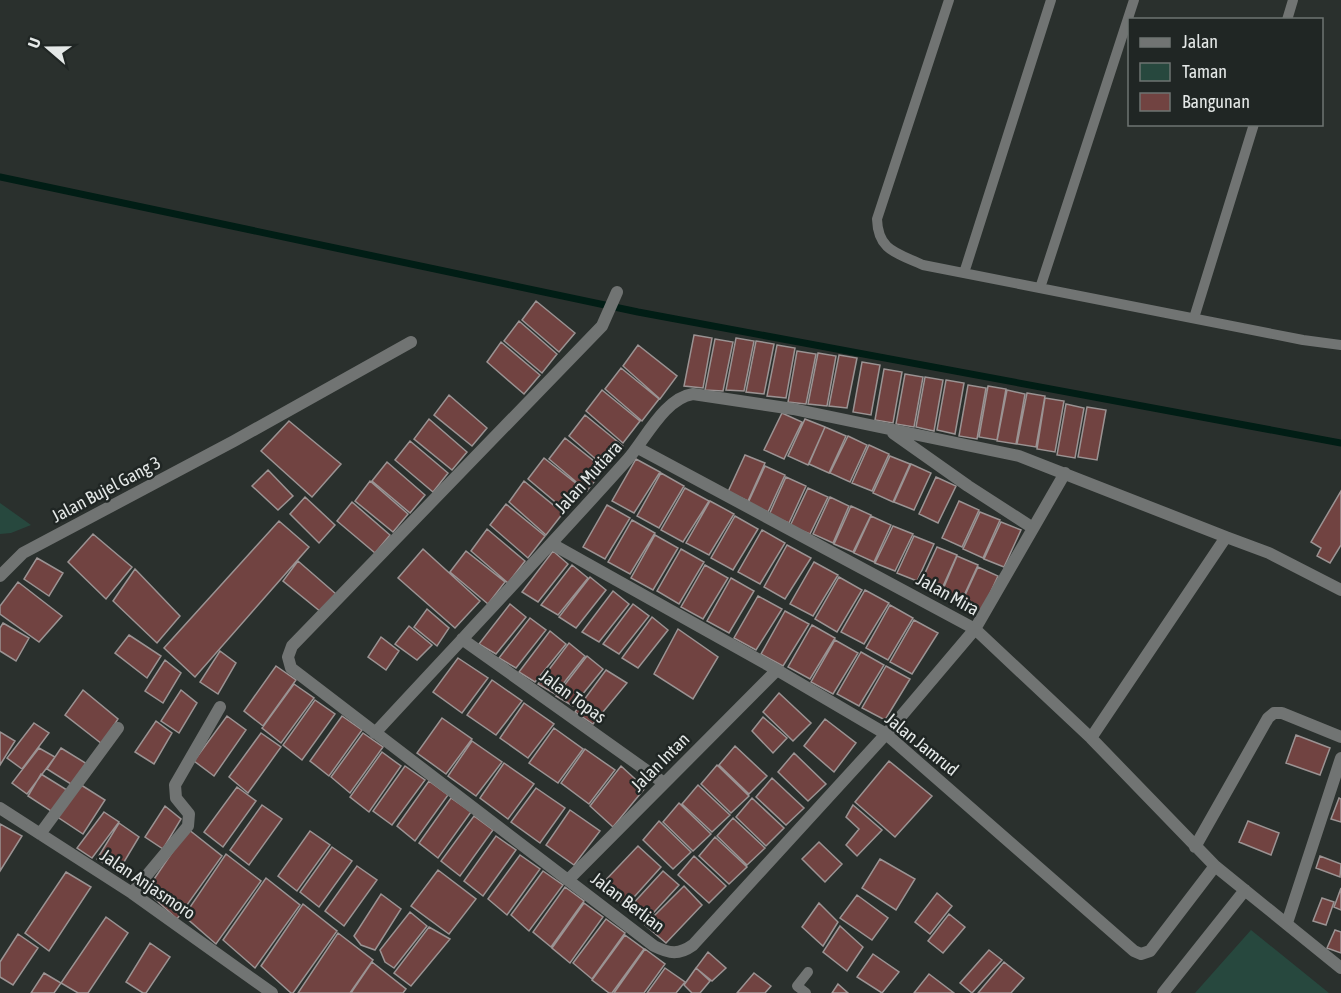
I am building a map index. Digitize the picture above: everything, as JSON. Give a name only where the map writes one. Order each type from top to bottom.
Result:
[{"type":"street","name":"Jalan Berlian","points":[[616,294],[602,326],[292,646],[288,657],[291,668],[654,946],[675,954],[684,952],[693,945],[886,734]]},
{"type":"street","name":"Jalan Bujel Gang 3","points":[[0,576],[23,554],[234,441],[411,342]]},
{"type":"street","name":"Jalan Mutiara","points":[[375,733],[552,544],[638,448],[669,405],[682,396],[693,394],[793,409],[1019,456],[1269,553],[1341,590]]},
{"type":"street","name":"Jalan Mutiara","points":[[888,429],[968,486],[1033,528]]},
{"type":"street","name":"Jalan Mira","points":[[638,448],[975,628],[1091,738],[1195,848],[1341,968]]},
{"type":"street","points":[[886,734],[975,628],[1065,473]]},
{"type":"street","points":[[1091,738],[1226,537]]},
{"type":"street","name":"Jalan Jamrud","points":[[552,544],[886,734],[1134,951],[1141,954],[1150,951],[1215,866]]},
{"type":"street","name":"Jalan Topas","points":[[462,639],[664,783]]},
{"type":"street","name":"Jalan Intan","points":[[569,879],[777,670]]},
{"type":"street","points":[[132,893],[188,826],[189,814],[176,798],[175,785],[220,707]]},
{"type":"street","points":[[1195,848],[1268,718],[1274,713],[1282,713],[1341,737]]},
{"type":"street","points":[[40,834],[118,728]]},
{"type":"street","points":[[1287,923],[1341,758]]},
{"type":"street","name":"Jalan Anjasmoro","points":[[0,808],[132,893],[272,993]]},
{"type":"street","points":[[1163,993],[1245,890]]},
{"type":"lane","points":[[949,0],[877,219],[877,233],[881,242],[890,249],[923,265],[1341,345]]},
{"type":"lane","points":[[964,273],[1051,0]]},
{"type":"lane","points":[[1128,18],[1134,0]]},
{"type":"lane","points":[[1288,18],[1293,0]]},
{"type":"lane","points":[[1040,288],[1128,18]]},
{"type":"lane","points":[[1194,318],[1253,126]]},
{"type":"lane","points":[[806,993],[797,986],[808,972]]},
{"type":"green space","points":[[0,503],[31,525],[11,533],[0,534]]},
{"type":"green space","points":[[1251,930],[1329,993],[1195,993]]},
{"type":"building","points":[[536,301],[575,333],[559,352],[522,320]]},
{"type":"building","points":[[519,321],[557,354],[542,373],[504,341]]},
{"type":"building","points":[[694,335],[712,338],[703,388],[684,386]]},
{"type":"building","points":[[736,338],[754,341],[744,391],[726,390]]},
{"type":"building","points":[[715,339],[733,342],[723,391],[705,390]]},
{"type":"building","points":[[756,341],[774,344],[764,394],[746,392]]},
{"type":"building","points":[[501,342],[540,375],[524,394],[487,362]]},
{"type":"building","points":[[638,345],[677,376],[660,399],[623,366]]},
{"type":"building","points":[[777,345],[795,348],[786,398],[767,396]]},
{"type":"building","points":[[797,351],[816,354],[806,404],[788,402]]},
{"type":"building","points":[[818,353],[836,356],[827,406],[808,404]]},
{"type":"building","points":[[839,355],[857,358],[847,408],[829,406]]},
{"type":"building","points":[[862,362],[880,365],[871,415],[853,412]]},
{"type":"building","points":[[621,368],[659,399],[642,421],[605,389]]},
{"type":"building","points":[[884,369],[902,372],[893,423],[875,420]]},
{"type":"building","points":[[905,374],[923,377],[914,427],[896,424]]},
{"type":"building","points":[[925,377],[943,380],[934,431],[916,427]]},
{"type":"building","points":[[946,380],[964,383],[955,434],[937,430]]},
{"type":"building","points":[[968,385],[986,388],[977,439],[959,436]]},
{"type":"building","points":[[988,386],[1006,389],[997,440],[979,437]]},
{"type":"building","points":[[602,390],[640,421],[623,443],[586,411]]},
{"type":"building","points":[[1007,390],[1025,394],[1016,444],[997,441]]},
{"type":"building","points":[[1027,393],[1045,396],[1036,447],[1017,444]]},
{"type":"building","points":[[449,395],[487,428],[472,446],[434,415]]},
{"type":"building","points":[[1045,398],[1064,401],[1055,452],[1037,449]]},
{"type":"building","points":[[1066,404],[1084,408],[1075,458],[1057,455]]},
{"type":"building","points":[[1087,407],[1106,410],[1097,460],[1078,457]]},
{"type":"building","points":[[782,413],[802,422],[784,459],[764,450]]},
{"type":"building","points":[[585,415],[623,446],[606,468],[569,436]]},
{"type":"building","points":[[429,419],[467,452],[452,470],[414,439]]},
{"type":"building","points":[[805,419],[825,427],[808,465],[788,456]]},
{"type":"building","points":[[289,421],[341,464],[312,497],[261,451]]},
{"type":"building","points":[[825,427],[846,436],[829,473],[809,464]]},
{"type":"building","points":[[848,436],[867,445],[850,482],[830,473]]},
{"type":"building","points":[[565,438],[604,469],[587,491],[549,459]]},
{"type":"building","points":[[410,441],[448,473],[433,492],[395,460]]},
{"type":"building","points":[[869,445],[889,454],[872,491],[852,483]]},
{"type":"building","points":[[745,455],[765,463],[748,501],[728,492]]},
{"type":"building","points":[[890,456],[910,464],[893,502],[873,493]]},
{"type":"building","points":[[544,458],[583,489],[566,511],[528,479]]},
{"type":"building","points":[[636,459],[660,472],[634,513],[612,501]]},
{"type":"building","points":[[387,462],[425,495],[410,513],[372,481]]},
{"type":"building","points":[[911,464],[931,473],[914,510],[894,502]]},
{"type":"building","points":[[765,466],[785,475],[768,512],[748,503]]},
{"type":"building","points":[[268,470],[293,496],[278,510],[252,486]]},
{"type":"building","points":[[661,473],[684,486],[659,528],[637,516]]},
{"type":"building","points":[[786,477],[806,486],[789,523],[769,515]]},
{"type":"building","points":[[936,477],[956,486],[938,523],[919,514]]},
{"type":"building","points":[[370,481],[408,514],[393,532],[355,501]]},
{"type":"building","points":[[524,481],[563,513],[546,535],[509,502]]},
{"type":"building","points":[[685,488],[709,501],[683,542],[661,530]]},
{"type":"building","points":[[808,488],[828,497],[810,534],[790,526]]},
{"type":"building","points":[[1341,491],[1341,545],[1330,563],[1317,556],[1321,548],[1311,542]]},
{"type":"building","points":[[305,497],[335,525],[319,543],[290,514]]},
{"type":"building","points":[[830,497],[849,506],[833,543],[813,534]]},
{"type":"building","points":[[710,501],[734,514],[709,555],[686,543]]},
{"type":"building","points":[[959,501],[979,510],[962,547],[942,538]]},
{"type":"building","points":[[352,502],[390,535],[375,553],[337,521]]},
{"type":"building","points":[[506,504],[545,536],[528,558],[490,525]]},
{"type":"building","points":[[607,505],[630,518],[605,559],[583,547]]},
{"type":"building","points":[[851,506],[871,515],[853,552],[834,544]]},
{"type":"building","points":[[980,512],[1000,520],[983,558],[963,549]]},
{"type":"building","points":[[735,516],[758,529],[733,570],[711,558]]},
{"type":"building","points":[[871,516],[891,525],[874,562],[854,553]]},
{"type":"building","points":[[632,520],[655,533],[630,574],[608,562]]},
{"type":"building","points":[[279,521],[309,547],[195,677],[164,648]]},
{"type":"building","points":[[1001,522],[1021,530],[1004,567],[984,559]]},
{"type":"building","points":[[893,526],[913,534],[895,571],[875,563]]},
{"type":"building","points":[[487,529],[525,561],[508,583],[471,551]]},
{"type":"building","points":[[762,530],[785,543],[760,584],[738,572]]},
{"type":"building","points":[[93,534],[132,567],[106,599],[68,562]]},
{"type":"building","points":[[655,535],[678,548],[653,590],[631,578]]},
{"type":"building","points":[[914,536],[934,544],[917,581],[897,573]]},
{"type":"building","points":[[787,545],[811,558],[785,599],[764,587]]},
{"type":"building","points":[[937,547],[957,555],[940,593],[920,584]]},
{"type":"building","points":[[423,549],[480,601],[455,628],[398,578]]},
{"type":"building","points":[[681,549],[704,562],[679,604],[657,591]]},
{"type":"building","points":[[466,551],[505,582],[488,604],[450,572]]},
{"type":"building","points":[[553,551],[568,564],[538,602],[522,592]]},
{"type":"building","points":[[957,556],[978,565],[961,602],[941,594]]},
{"type":"building","points":[[37,558],[63,573],[49,596],[24,579]]},
{"type":"building","points":[[298,561],[336,594],[321,612],[283,581]]},
{"type":"building","points":[[814,562],[838,575],[813,616],[790,604]]},
{"type":"building","points":[[572,565],[588,578],[558,615],[541,605]]},
{"type":"building","points":[[705,565],[728,578],[703,619],[681,607]]},
{"type":"building","points":[[978,567],[998,576],[981,613],[961,604]]},
{"type":"building","points":[[135,569],[180,616],[157,643],[113,601]]},
{"type":"building","points":[[590,577],[606,590],[576,628],[559,617]]},
{"type":"building","points":[[839,577],[862,590],[837,632],[815,619]]},
{"type":"building","points":[[731,578],[754,591],[729,633],[707,621]]},
{"type":"building","points":[[18,582],[62,616],[39,642],[0,614],[0,606]]},
{"type":"building","points":[[865,590],[889,603],[864,644],[841,632]]},
{"type":"building","points":[[613,591],[629,604],[599,642],[582,632]]},
{"type":"building","points":[[758,596],[782,609],[756,650],[734,638]]},
{"type":"building","points":[[510,604],[526,617],[496,654],[479,644]]},
{"type":"building","points":[[633,604],[649,616],[619,654],[603,644]]},
{"type":"building","points":[[890,605],[913,618],[888,660],[866,648]]},
{"type":"building","points":[[427,609],[449,628],[437,646],[414,627]]},
{"type":"building","points":[[785,611],[809,624],[783,666],[761,654]]},
{"type":"building","points":[[652,617],[668,630],[638,668],[622,658]]},
{"type":"building","points":[[530,618],[546,630],[516,668],[499,658]]},
{"type":"building","points":[[914,620],[938,633],[912,674],[890,662]]},
{"type":"building","points":[[3,623],[29,638],[16,661],[0,651],[0,628]]},
{"type":"building","points":[[812,625],[835,638],[810,679],[788,667]]},
{"type":"building","points":[[409,626],[432,645],[417,660],[395,644]]},
{"type":"building","points":[[678,629],[718,657],[693,699],[654,674]]},
{"type":"building","points":[[550,631],[566,644],[535,682],[519,672]]},
{"type":"building","points":[[129,635],[161,656],[147,678],[115,653]]},
{"type":"building","points":[[381,637],[399,651],[386,670],[368,657]]},
{"type":"building","points":[[835,640],[858,653],[833,694],[811,682]]},
{"type":"building","points":[[569,643],[585,656],[555,694],[538,684]]},
{"type":"building","points":[[220,651],[236,663],[218,694],[200,682]]},
{"type":"building","points":[[861,652],[884,665],[859,706],[837,694]]},
{"type":"building","points":[[587,656],[603,669],[573,706],[556,696]]},
{"type":"building","points":[[458,658],[488,678],[462,713],[433,692]]},
{"type":"building","points":[[165,660],[181,673],[163,703],[145,691]]},
{"type":"building","points":[[276,666],[296,680],[263,726],[244,711]]},
{"type":"building","points":[[886,666],[910,679],[885,720],[862,708]]},
{"type":"building","points":[[606,670],[627,683],[593,724],[575,712]]},
{"type":"building","points":[[492,680],[522,701],[496,735],[467,715]]},
{"type":"building","points":[[294,684],[314,698],[281,743],[262,728]]},
{"type":"building","points":[[83,690],[118,719],[102,744],[65,715]]},
{"type":"building","points":[[181,690],[197,703],[179,733],[161,721]]},
{"type":"building","points":[[779,693],[811,723],[793,741],[763,712]]},
{"type":"building","points":[[315,700],[335,714],[302,760],[283,745]]},
{"type":"building","points":[[524,703],[554,724],[528,758],[500,738]]},
{"type":"building","points":[[227,716],[246,730],[214,776],[194,761]]},
{"type":"building","points":[[342,716],[362,730],[329,776],[310,761]]},
{"type":"building","points":[[763,717],[787,738],[773,753],[752,731]]},
{"type":"building","points":[[442,718],[472,739],[446,774],[417,753]]},
{"type":"building","points":[[825,719],[856,743],[834,772],[804,746]]},
{"type":"building","points":[[156,721],[172,733],[154,764],[135,752]]},
{"type":"building","points":[[34,723],[49,733],[22,769],[7,758]]},
{"type":"building","points":[[554,728],[583,749],[558,783],[529,763]]},
{"type":"building","points":[[0,732],[15,741],[0,765]]},
{"type":"building","points":[[261,733],[281,747],[248,793],[229,777]]},
{"type":"building","points":[[363,733],[383,747],[350,793],[331,777]]},
{"type":"building","points":[[1296,735],[1330,748],[1320,775],[1286,763]]},
{"type":"building","points":[[472,741],[502,762],[476,796],[448,776]]},
{"type":"building","points":[[735,746],[767,776],[749,794],[719,765]]},
{"type":"building","points":[[39,748],[55,757],[27,794],[12,783]]},
{"type":"building","points":[[61,748],[87,764],[74,786],[47,769]]},
{"type":"building","points":[[585,749],[615,770],[589,804],[561,783]]},
{"type":"building","points":[[382,752],[401,766],[369,812],[350,797]]},
{"type":"building","points":[[794,753],[826,784],[808,801],[778,772]]},
{"type":"building","points":[[889,761],[932,796],[895,837],[855,802]]},
{"type":"building","points":[[504,763],[534,784],[508,819],[480,798]]},
{"type":"building","points":[[717,765],[749,796],[731,813],[701,784]]},
{"type":"building","points":[[405,766],[425,780],[392,825],[373,811]]},
{"type":"building","points":[[621,766],[645,788],[613,827],[590,806]]},
{"type":"building","points":[[41,774],[67,790],[54,813],[28,796]]},
{"type":"building","points":[[772,778],[804,808],[786,825],[756,797]]},
{"type":"building","points":[[429,781],[448,795],[415,841],[397,826]]},
{"type":"building","points":[[78,783],[105,800],[83,834],[56,816]]},
{"type":"building","points":[[698,785],[730,815],[712,832],[682,804]]},
{"type":"building","points":[[237,787],[256,801],[223,847],[204,832]]},
{"type":"building","points":[[536,788],[565,808],[540,843],[511,822]]},
{"type":"building","points":[[451,798],[471,812],[438,858],[419,843]]},
{"type":"building","points":[[752,798],[784,828],[766,846],[736,817]]},
{"type":"building","points":[[1339,798],[1341,799],[1341,822],[1331,819]]},
{"type":"building","points":[[679,803],[711,834],[693,851],[663,822]]},
{"type":"building","points":[[262,805],[282,819],[249,865],[230,850]]},
{"type":"building","points":[[853,805],[882,830],[857,856],[846,845],[859,829],[846,817]]},
{"type":"building","points":[[165,806],[181,819],[163,849],[145,837]]},
{"type":"building","points":[[570,810],[600,831],[574,865],[546,845]]},
{"type":"building","points":[[104,812],[119,822],[92,858],[77,848]]},
{"type":"building","points":[[474,816],[493,830],[460,876],[441,861]]},
{"type":"building","points":[[733,818],[765,848],[747,865],[717,836]]},
{"type":"building","points":[[659,821],[691,852],[673,869],[643,840]]},
{"type":"building","points":[[1248,821],[1279,833],[1271,855],[1239,842]]},
{"type":"building","points":[[119,823],[139,837],[118,872],[97,859]]},
{"type":"building","points":[[0,824],[22,836],[0,871]]},
{"type":"building","points":[[188,829],[222,856],[177,919],[146,891]]},
{"type":"building","points":[[310,831],[330,845],[297,891],[278,876]]},
{"type":"building","points":[[496,836],[516,850],[483,896],[464,881]]},
{"type":"building","points":[[715,837],[747,867],[729,884],[699,856]]},
{"type":"building","points":[[819,842],[842,864],[825,882],[802,859]]},
{"type":"building","points":[[638,846],[661,867],[626,906],[600,886]]},
{"type":"building","points":[[332,847],[352,861],[319,907],[300,892]]},
{"type":"building","points":[[226,854],[261,881],[216,944],[184,916]]},
{"type":"building","points":[[520,855],[540,869],[507,915],[488,899]]},
{"type":"building","points":[[694,856],[726,886],[709,903],[678,875]]},
{"type":"building","points":[[1320,856],[1341,864],[1340,877],[1316,868]]},
{"type":"building","points":[[880,859],[915,879],[896,910],[862,888]]},
{"type":"building","points":[[357,866],[377,880],[344,926],[325,911]]},
{"type":"building","points":[[438,870],[476,899],[449,934],[411,906]]},
{"type":"building","points":[[543,871],[563,885],[529,931],[511,915]]},
{"type":"building","points":[[663,871],[679,885],[644,923],[629,908]]},
{"type":"building","points":[[66,872],[91,887],[49,951],[25,933]]},
{"type":"building","points":[[266,878],[300,905],[255,968],[223,940]]},
{"type":"building","points":[[684,886],[702,905],[666,943],[645,925]]},
{"type":"building","points":[[565,887],[584,901],[551,947],[533,932]]},
{"type":"building","points":[[1341,888],[1341,910],[1334,907]]},
{"type":"building","points":[[937,893],[952,906],[930,934],[915,922]]},
{"type":"building","points":[[381,894],[401,909],[375,950],[361,945],[354,936]]},
{"type":"building","points":[[857,895],[888,918],[872,940],[840,918]]},
{"type":"building","points":[[1322,898],[1334,902],[1326,925],[1313,921]]},
{"type":"building","points":[[584,903],[603,917],[570,963],[552,948]]},
{"type":"building","points":[[819,903],[838,922],[823,946],[802,927]]},
{"type":"building","points":[[303,904],[337,931],[291,993],[261,966]]},
{"type":"building","points":[[410,912],[427,926],[394,968],[385,962],[380,950]]},
{"type":"building","points":[[949,914],[965,927],[943,953],[928,941]]},
{"type":"building","points":[[106,917],[128,933],[88,993],[78,993],[61,983]]},
{"type":"building","points":[[606,919],[625,933],[592,979],[573,963]]},
{"type":"building","points":[[840,926],[863,947],[847,971],[823,952]]},
{"type":"building","points":[[429,927],[450,939],[411,986],[394,973]]},
{"type":"building","points":[[1335,930],[1341,932],[1341,953],[1327,948]]},
{"type":"building","points":[[338,933],[373,960],[350,993],[298,993]]},
{"type":"building","points":[[18,934],[38,948],[13,985],[0,977],[0,962]]},
{"type":"building","points":[[625,935],[644,949],[612,993],[609,993],[592,980]]},
{"type":"building","points":[[150,943],[170,957],[146,993],[143,993],[126,982]]},
{"type":"building","points":[[645,949],[665,964],[644,993],[614,993]]},
{"type":"building","points":[[989,950],[1002,960],[972,993],[960,983]]},
{"type":"building","points":[[708,952],[726,968],[712,981],[696,968]]},
{"type":"building","points":[[873,954],[899,972],[882,993],[857,977]]},
{"type":"building","points":[[372,962],[406,989],[403,993],[351,993]]},
{"type":"building","points":[[1004,962],[1024,978],[1011,993],[978,993]]},
{"type":"building","points":[[665,968],[685,982],[676,993],[647,993]]},
{"type":"building","points":[[696,968],[710,981],[700,993],[692,993],[684,985]]},
{"type":"building","points":[[44,973],[61,983],[54,993],[31,993]]},
{"type":"building","points":[[754,973],[771,986],[765,993],[737,993]]},
{"type":"building","points":[[929,974],[954,993],[914,993]]},
{"type":"building","points":[[838,984],[848,993],[832,993]]},
{"type":"waterway","points":[[0,177],[638,312],[1341,443]]}]
